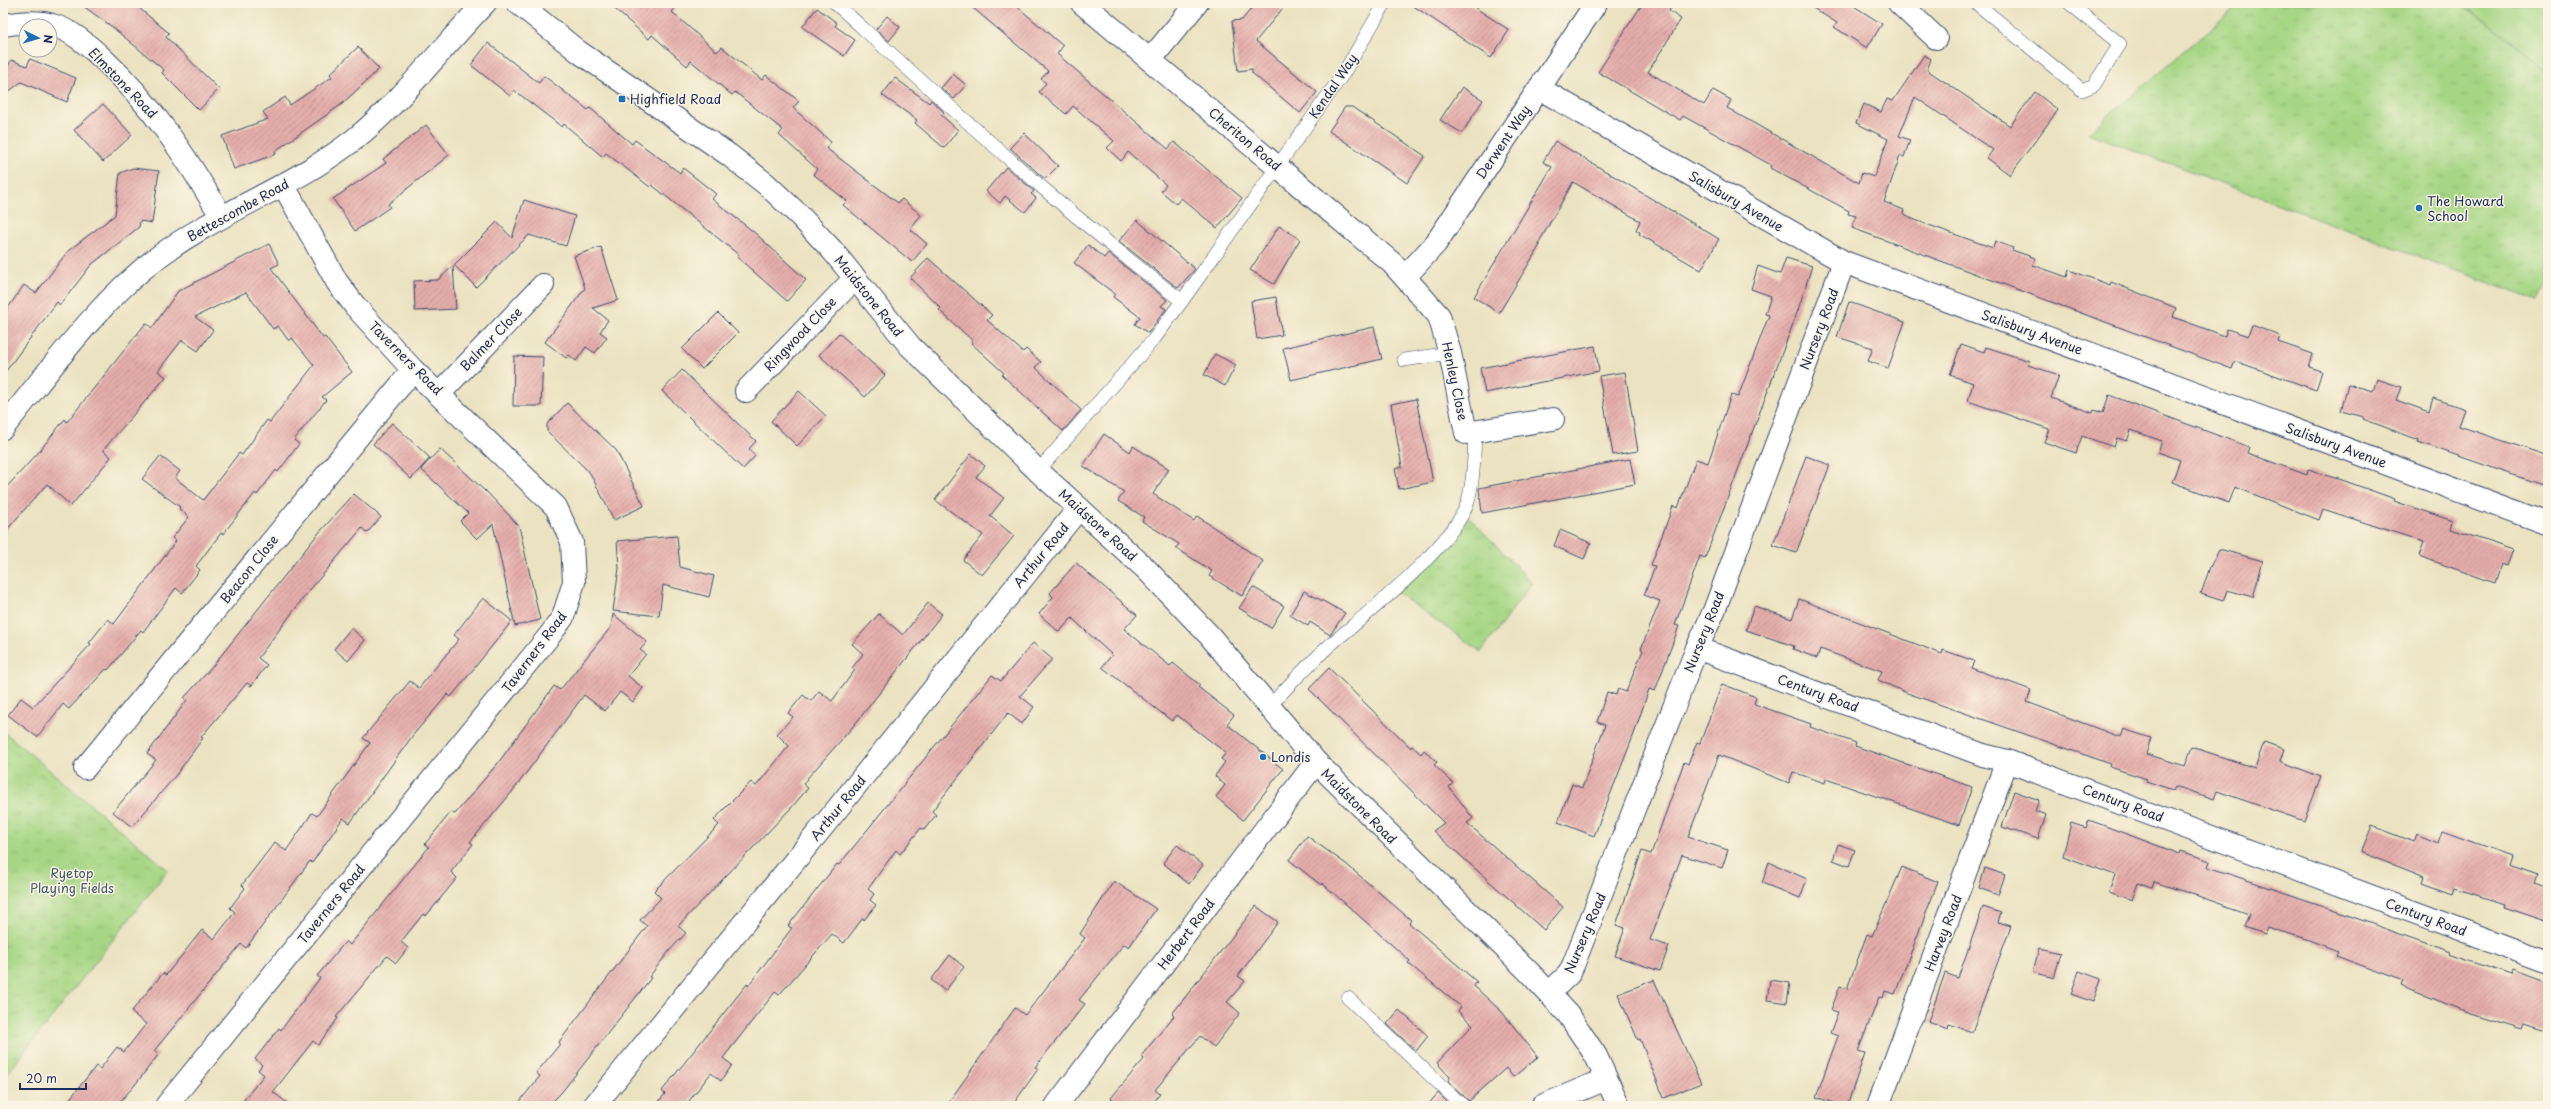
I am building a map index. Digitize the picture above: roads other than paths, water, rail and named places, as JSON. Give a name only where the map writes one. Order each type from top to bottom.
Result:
[{"type":"street","name":"Bettescombe Road","points":[[3,428],[84,330],[133,277],[158,257],[221,216],[284,186],[330,157],[377,121],[485,3]]},
{"type":"street","name":"Maidstone Road","points":[[518,3],[579,52],[750,171],[799,215],[855,278],[910,346],[1038,471],[1145,568],[1194,618],[1268,708],[1316,762],[1550,993],[1583,1033],[1619,1106]]},
{"type":"street","name":"Cheriton Road","points":[[1082,3],[1392,264],[1405,277]]},
{"type":"street","points":[[1150,60],[1197,3]]},
{"type":"street","name":"Derwent Way","points":[[1405,277],[1436,243],[1596,3]]},
{"type":"street","points":[[1899,3],[1936,38]]},
{"type":"street","name":"Elmstone Road","points":[[3,25],[36,23],[52,24],[88,45],[154,112],[176,143],[221,216]]},
{"type":"street","name":"Salisbury Avenue","points":[[1540,88],[1844,262],[2548,524]]},
{"type":"street","name":"Taverners Road","points":[[171,1104],[550,635],[563,618],[571,599],[575,565],[572,542],[556,507],[440,393],[414,370],[355,306],[337,282],[284,186]]},
{"type":"street","name":"Nursery Road","points":[[1550,993],[1569,974],[1574,963],[1697,648],[1714,611],[1844,262]]},
{"type":"street","name":"Henley Close","points":[[1405,277],[1439,316],[1450,353],[1466,433],[1553,418]]},
{"type":"street","name":"Ringwood Close","points":[[746,391],[855,278]]},
{"type":"street","name":"Balmer Close","points":[[440,393],[543,285]]},
{"type":"street","name":"Beacon Close","points":[[85,768],[414,370]]},
{"type":"street","name":"Arthur Road","points":[[594,1106],[826,824],[1079,508]]},
{"type":"street","name":"Century Road","points":[[1697,648],[1983,755],[2007,761],[2548,962]]},
{"type":"street","name":"Harvey Road","points":[[1878,1106],[2007,761]]},
{"type":"street","name":"Herbert Road","points":[[1056,1106],[1316,762]]},
{"type":"street","points":[[1542,1106],[1606,1079]]},
{"type":"lane","points":[[835,3],[986,139],[1134,264],[1182,301]]},
{"type":"lane","name":"Kendal Way","points":[[1038,471],[1154,339],[1343,74],[1385,3]]},
{"type":"lane","points":[[1976,3],[2082,90],[2094,85],[2120,44],[2069,3]]},
{"type":"lane","points":[[1404,360],[1450,353]]},
{"type":"lane","points":[[1268,708],[1296,676],[1379,605],[1450,534],[1467,502],[1473,467],[1475,432]]},
{"type":"lane","points":[[1348,998],[1463,1106]]},
{"type":"place","name":"Highfield Road","points":[[622,99]]},
{"type":"place","name":"The Howard School","points":[[2419,208]]},
{"type":"place","name":"Londis","points":[[1263,757]]},
{"type":"park label","name":"Ryetop Playing Fields","points":[[72,880]]}]
